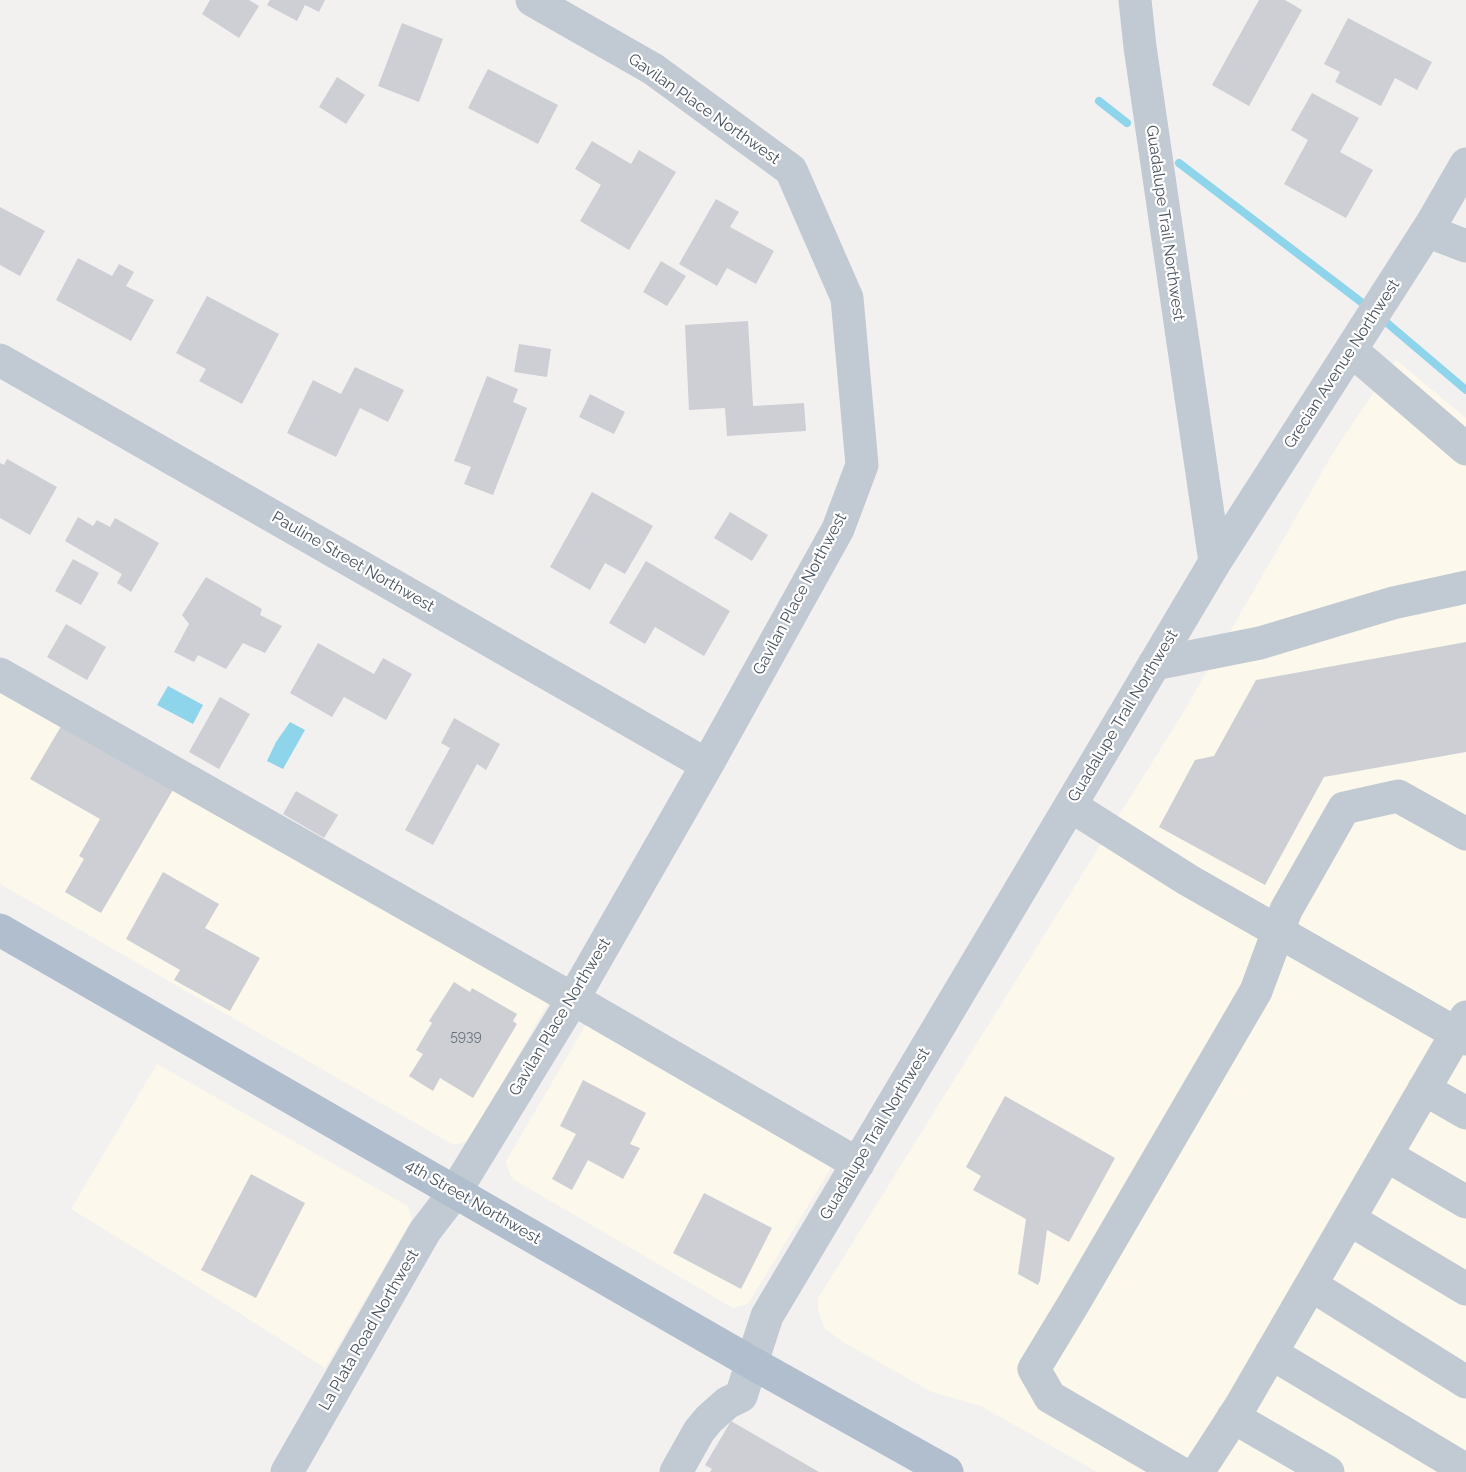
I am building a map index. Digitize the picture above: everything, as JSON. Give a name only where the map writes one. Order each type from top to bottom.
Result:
[{"type":"main road","name":"4th Street Northwest","points":[[0,930],[752,1363],[947,1472]]},
{"type":"street","name":"Gavilan Place Northwest","points":[[455,1192],[573,999],[707,765],[838,529],[862,465],[847,298],[791,170],[653,69],[532,0]]},
{"type":"street","name":"Guadalupe Trail Northwest","points":[[676,1472],[699,1431],[709,1419],[728,1403],[741,1396],[767,1316],[1215,562],[1141,58],[1135,0]]},
{"type":"street","name":"Grecian Avenue Northwest","points":[[1215,562],[1427,231],[1466,164]]},
{"type":"street","points":[[1427,231],[1466,246]]},
{"type":"street","points":[[1351,350],[1466,449]]},
{"type":"street","name":"Pauline Street Northwest","points":[[0,360],[707,765]]},
{"type":"street","points":[[1154,664],[1260,643],[1393,603],[1466,587]]},
{"type":"street","points":[[0,674],[573,999],[858,1164]]},
{"type":"street","points":[[1179,1472],[1050,1397],[1034,1369],[1256,991],[1286,910],[1344,808],[1398,796],[1466,834]]},
{"type":"street","points":[[1071,806],[1188,880],[1463,1030],[1424,1089],[1271,1353],[1198,1472]]},
{"type":"street","points":[[1424,1089],[1466,1113]]},
{"type":"street","points":[[1386,1155],[1466,1202]]},
{"type":"street","name":"La Plata Road Northwest","points":[[287,1472],[425,1231],[455,1192]]},
{"type":"street","points":[[1348,1220],[1466,1289]]},
{"type":"street","points":[[1311,1285],[1466,1382]]},
{"type":"street","points":[[1271,1353],[1466,1470]]},
{"type":"street","points":[[1233,1417],[1328,1472]]},
{"type":"shaded area","points":[[1396,360],[1466,418],[1466,1472],[1097,1472],[981,1406],[932,1392],[843,1342],[824,1328],[818,1310],[818,1298],[1183,713],[1336,448]]},
{"type":"shaded area","points":[[0,682],[554,993],[470,1139],[459,1144],[452,1144],[0,884]]},
{"type":"shaded area","points":[[588,1021],[834,1163],[748,1304],[733,1308],[513,1179],[509,1172],[506,1161]]},
{"type":"shaded area","points":[[157,1064],[408,1206],[412,1219],[325,1368],[71,1209]]},
{"type":"water","points":[[168,686],[203,705],[193,724],[157,705]]},
{"type":"water","points":[[290,722],[305,730],[283,769],[267,761],[276,742]]},
{"type":"building","points":[[210,0],[249,0],[259,6],[239,38],[202,14]]},
{"type":"building","points":[[270,0],[325,0],[319,12],[305,5],[297,21],[267,5]]},
{"type":"building","points":[[1259,0],[1285,0],[1302,10],[1249,106],[1212,85]]},
{"type":"building","points":[[1348,18],[1432,62],[1417,90],[1395,78],[1381,106],[1335,82],[1340,72],[1324,64]]},
{"type":"building","points":[[402,23],[443,39],[419,102],[378,86]]},
{"type":"building","points":[[488,69],[558,105],[538,144],[468,108]]},
{"type":"building","points":[[337,77],[365,95],[346,124],[319,107]]},
{"type":"building","points":[[1312,93],[1359,118],[1340,152],[1373,170],[1346,218],[1284,184],[1308,140],[1291,130]]},
{"type":"building","points":[[592,141],[631,164],[639,150],[676,172],[629,250],[580,221],[601,185],[575,169]]},
{"type":"building","points":[[716,199],[739,212],[730,227],[774,251],[756,284],[727,268],[717,286],[679,264]]},
{"type":"building","points":[[0,207],[45,231],[20,276],[0,265]]},
{"type":"building","points":[[78,258],[112,276],[119,264],[134,272],[126,286],[154,300],[131,341],[56,300]]},
{"type":"building","points":[[661,261],[686,276],[667,306],[643,292]]},
{"type":"building","points":[[207,296],[279,334],[242,404],[199,381],[206,369],[176,353]]},
{"type":"building","points":[[748,321],[753,406],[804,403],[806,431],[727,436],[725,408],[689,410],[685,325]]},
{"type":"building","points":[[519,344],[551,349],[547,377],[514,372]]},
{"type":"building","points":[[355,367],[404,390],[388,422],[360,408],[336,457],[287,433],[313,380],[341,394]]},
{"type":"building","points":[[487,376],[518,389],[513,402],[527,408],[493,495],[464,484],[471,467],[454,461]]},
{"type":"building","points":[[590,394],[625,412],[614,434],[579,417]]},
{"type":"building","points":[[7,459],[57,487],[30,535],[0,518],[0,463],[4,465]]},
{"type":"building","points":[[592,492],[653,526],[625,574],[605,563],[590,590],[550,567]]},
{"type":"building","points":[[730,512],[768,535],[752,561],[714,538]]},
{"type":"building","points":[[78,517],[93,526],[97,520],[110,527],[115,518],[159,543],[131,592],[117,583],[122,574],[65,541]]},
{"type":"building","points":[[73,559],[99,573],[81,605],[55,591]]},
{"type":"building","points":[[646,561],[730,611],[704,656],[655,627],[645,644],[609,623]]},
{"type":"building","points":[[206,577],[262,609],[260,615],[282,626],[265,653],[243,643],[226,669],[198,655],[194,662],[174,652],[189,624],[182,615]]},
{"type":"building","points":[[66,624],[106,647],[87,680],[47,657]]},
{"type":"building","points":[[1466,642],[1466,752],[1324,777],[1265,885],[1159,827],[1195,760],[1214,756],[1256,680]]},
{"type":"building","points":[[318,643],[374,674],[383,658],[412,674],[386,720],[344,697],[332,717],[290,693]]},
{"type":"building","points":[[220,697],[250,714],[219,769],[189,752]]},
{"type":"building","points":[[454,718],[500,744],[486,770],[477,764],[433,845],[405,830],[450,748],[441,743]]},
{"type":"building","points":[[63,723],[174,788],[101,913],[65,892],[84,859],[79,856],[100,819],[30,779]]},
{"type":"building","points":[[296,791],[338,815],[324,838],[283,814]]},
{"type":"building","points":[[163,872],[219,904],[205,928],[260,958],[230,1011],[174,980],[180,970],[126,939]]},
{"type":"building","points":[[454,982],[470,992],[472,988],[517,1014],[513,1021],[517,1024],[473,1098],[440,1078],[433,1091],[409,1076],[423,1054],[416,1050],[432,1023],[429,1021]]},
{"type":"building","points":[[583,1080],[646,1113],[630,1144],[640,1148],[623,1179],[588,1160],[572,1190],[552,1179],[576,1134],[560,1126]]},
{"type":"building","points":[[1005,1096],[1115,1158],[1069,1242],[1047,1230],[1038,1285],[1018,1274],[1026,1219],[973,1190],[981,1176],[966,1167]]},
{"type":"building","points":[[251,1174],[305,1203],[256,1298],[201,1270]]},
{"type":"building","points":[[704,1193],[772,1228],[741,1289],[673,1253]]},
{"type":"building","points":[[731,1421],[819,1472],[710,1472],[712,1469],[705,1465]]},
{"type":"waterway","points":[[1099,101],[1127,123]]},
{"type":"waterway","points":[[1179,163],[1369,308]]},
{"type":"waterway","points":[[1380,317],[1466,390]]}]
